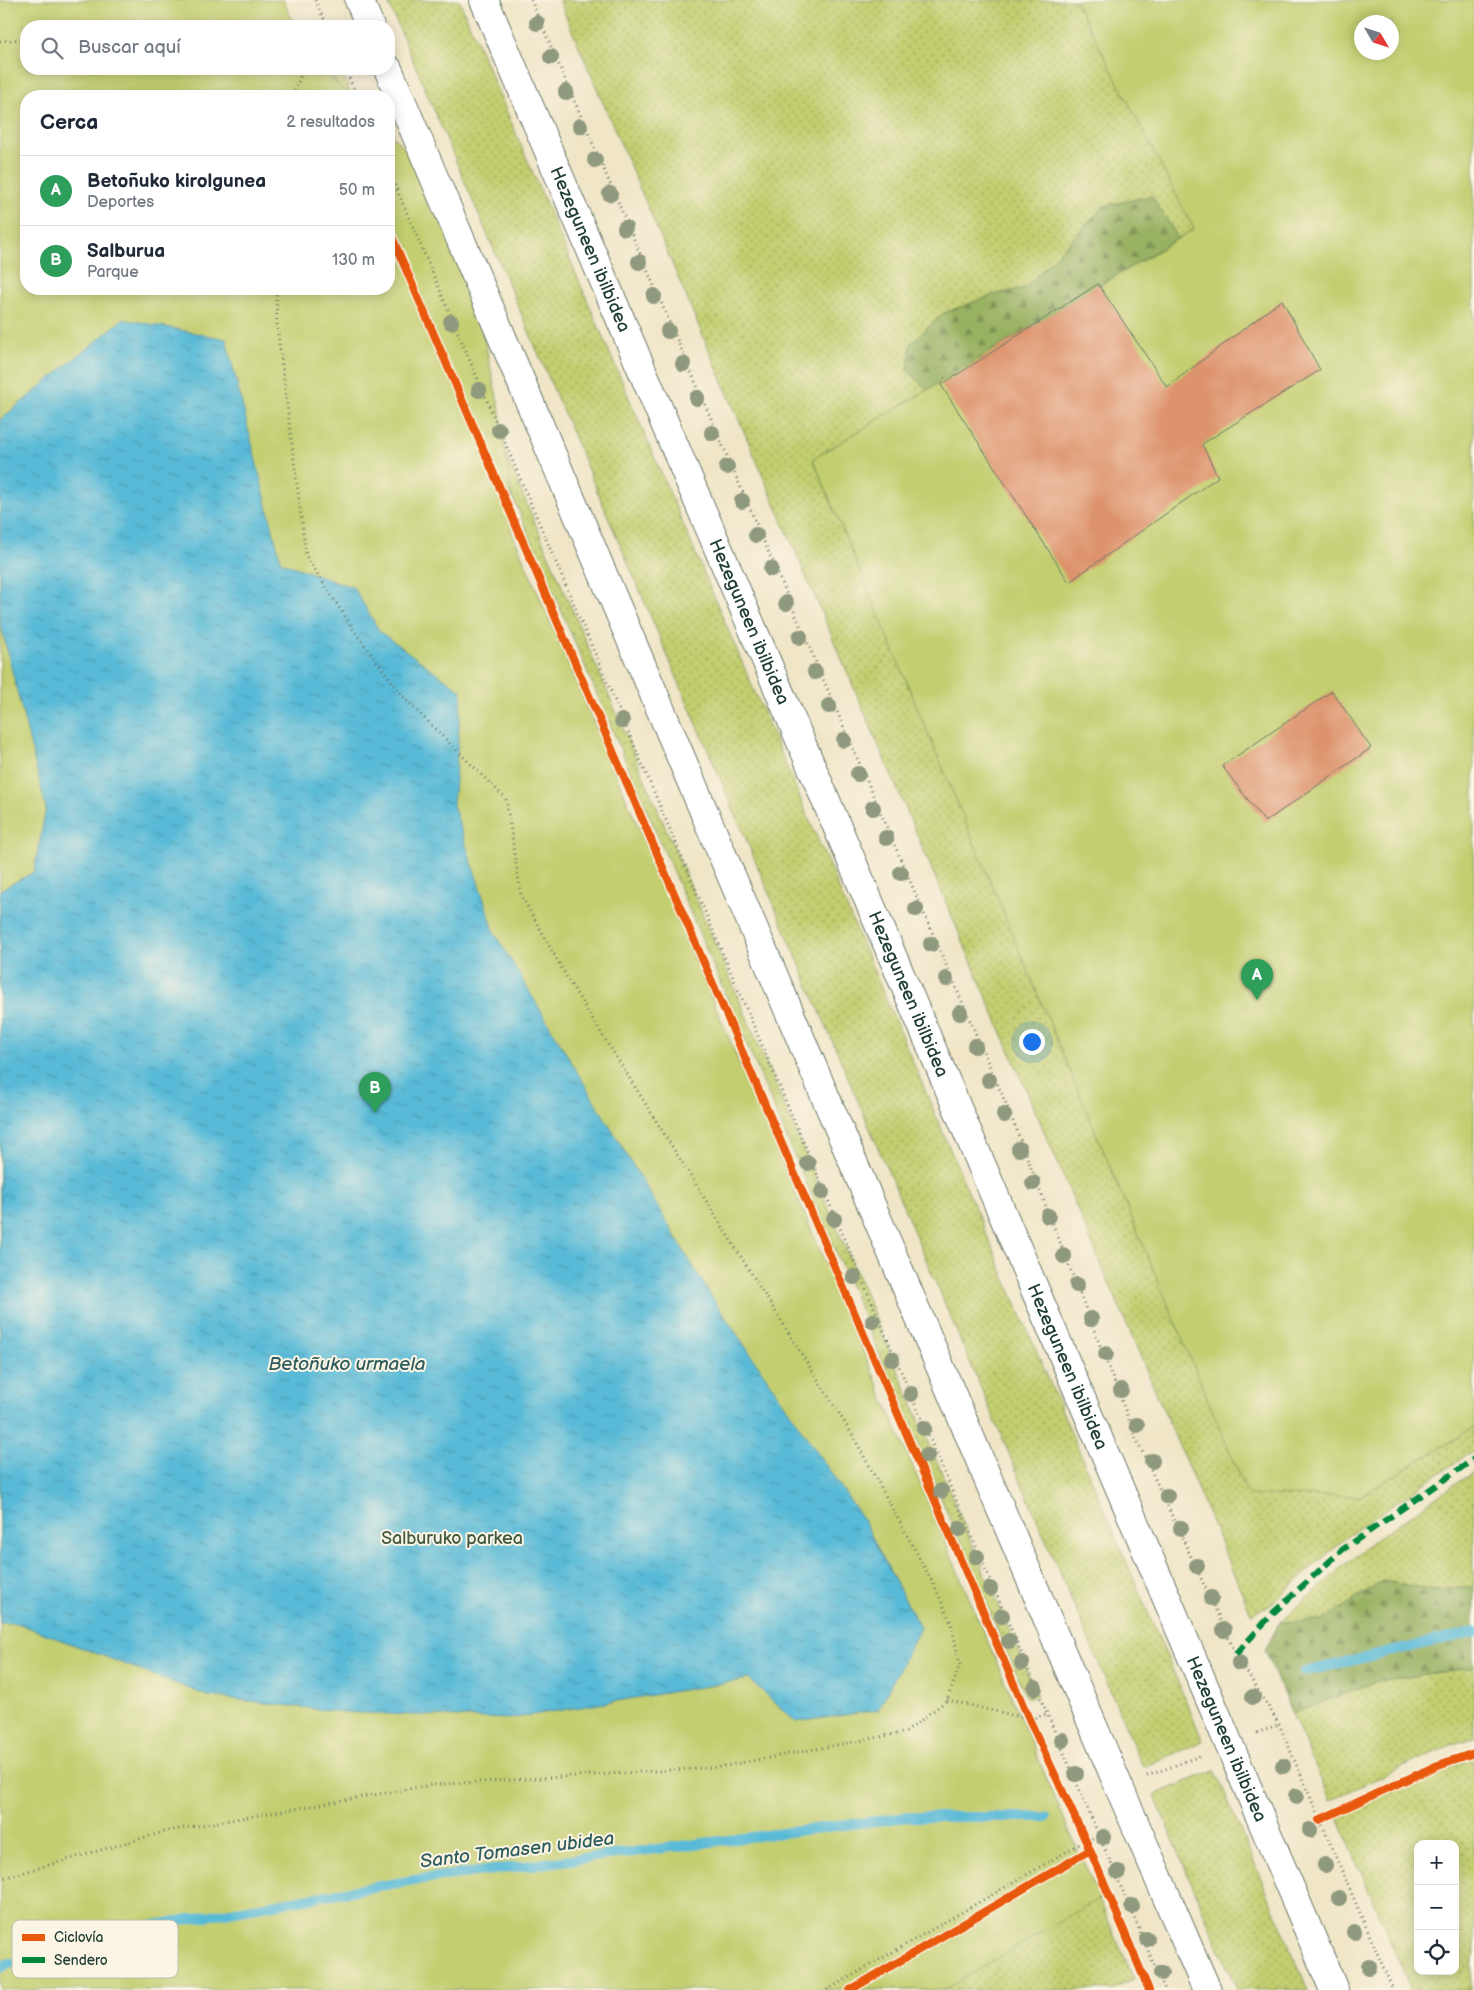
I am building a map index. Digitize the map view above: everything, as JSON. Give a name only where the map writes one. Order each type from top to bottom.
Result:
[{"type":"main road","points":[[359,0],[367,20]]},
{"type":"main road","name":"Hezeguneen ibilbidea","points":[[484,0],[1334,1990]]},
{"type":"main road","points":[[391,75],[1207,1990]]},
{"type":"path","points":[[315,0],[323,20]]},
{"type":"path","points":[[531,0],[1009,1111],[1136,1438],[1236,1654],[1279,1724],[1393,1990]]},
{"type":"path","points":[[0,41],[20,39]]},
{"type":"path","points":[[295,90],[301,75]]},
{"type":"path","points":[[348,75],[354,90]]},
{"type":"path","points":[[395,184],[1049,1714],[1084,1804],[1165,1990]]},
{"type":"path","points":[[0,1879],[167,1831],[431,1785],[719,1767],[906,1732],[946,1700],[960,1666],[951,1624],[934,1585],[853,1436],[570,983],[522,895],[506,799],[406,700],[357,635],[306,556],[277,324],[276,295]]},
{"type":"path","points":[[946,1700],[1029,1719],[1049,1714]]},
{"type":"path","points":[[1025,1710],[1033,1728]]},
{"type":"path","points":[[1084,1804],[1119,1787],[1279,1724]]},
{"type":"path","points":[[1319,1820],[1328,1816]]},
{"type":"path","points":[[1082,1832],[1090,1850]]},
{"type":"path","points":[[827,1990],[1086,1840],[1098,1836]]},
{"type":"green space","name":"Salburuko parkea","points":[[0,0],[283,0],[292,20],[20,20],[20,75],[327,75],[344,90],[20,90],[20,295],[395,295],[395,139],[410,153],[469,270],[500,411],[512,502],[511,530],[1069,1831],[1100,1898],[944,1990],[0,1990]]},
{"type":"green space","points":[[387,0],[459,0],[1203,1741],[1143,1767]]},
{"type":"green space","points":[[559,0],[1075,0],[1195,229],[1178,238],[1152,196],[1104,206],[1025,288],[993,295],[944,313],[911,343],[908,371],[927,390],[813,459],[861,573],[1361,1496],[1474,1427],[1474,1450],[1350,1534],[1270,1605],[1251,1614]]},
{"type":"green space","points":[[1075,0],[1474,0],[1474,1427],[1361,1496],[1248,1495],[813,459],[1194,229]]},
{"type":"green space","points":[[332,75],[343,75],[349,90],[338,90]]},
{"type":"green space","points":[[395,196],[1037,1695],[1027,1699],[395,222]]},
{"type":"green space","points":[[1152,196],[1178,238],[927,390],[908,371],[911,343],[944,313],[993,295],[1025,288],[1104,206]]},
{"type":"green space","points":[[1474,1471],[1474,1587],[1435,1590],[1383,1581],[1322,1621],[1280,1622],[1369,1544]]},
{"type":"green space","points":[[1383,1581],[1435,1590],[1474,1587],[1474,1667],[1377,1681],[1292,1714],[1265,1650],[1280,1622],[1322,1621]]},
{"type":"green space","points":[[1474,1667],[1474,1738],[1453,1744],[1330,1800],[1292,1714],[1377,1681]]},
{"type":"green space","points":[[1474,1758],[1474,1949],[1470,1990],[1411,1990],[1338,1818],[1380,1794]]},
{"type":"green space","points":[[1215,1770],[1308,1990],[1237,1990],[1154,1795]]},
{"type":"green space","points":[[1069,1831],[1134,1979],[1112,1990],[776,1990]]},
{"type":"water","name":"Betoñuko urmaela","points":[[123,319],[226,339],[281,562],[354,588],[380,632],[462,691],[453,805],[495,934],[709,1293],[863,1520],[920,1628],[878,1710],[796,1722],[749,1679],[508,1719],[341,1712],[208,1696],[17,1623],[0,1623],[0,890],[34,872],[46,808],[0,622],[0,420]]},
{"type":"building","points":[[1098,284],[1167,387],[1282,300],[1320,370],[1202,444],[1218,477],[1069,582],[941,385]]},
{"type":"building","points":[[1332,691],[1371,748],[1265,822],[1222,766]]},
{"type":"waterway","name":"Santo Tomasen ubidea","points":[[1304,1672],[1474,1632]]},
{"type":"waterway","name":"Santo Tomasen ubidea","points":[[178,1921],[414,1880],[907,1817],[1046,1817]]},
{"type":"waterway","name":"Santo Tomasen ubidea","points":[[0,1967],[12,1964]]},
{"type":"marked path","points":[[1236,1654],[1274,1612],[1342,1550],[1474,1459]]},
{"type":"cycle path","points":[[395,244],[1029,1719],[1090,1850],[1149,1990]]},
{"type":"cycle path","points":[[1319,1820],[1438,1765],[1474,1753]]},
{"type":"cycle path","points":[[850,1990],[1090,1850]]},
{"type":"place","name":"Betoñuko kirolgunea","points":[[1257,1000]]},
{"type":"place","name":"Salburua","points":[[375,1113]]}]
